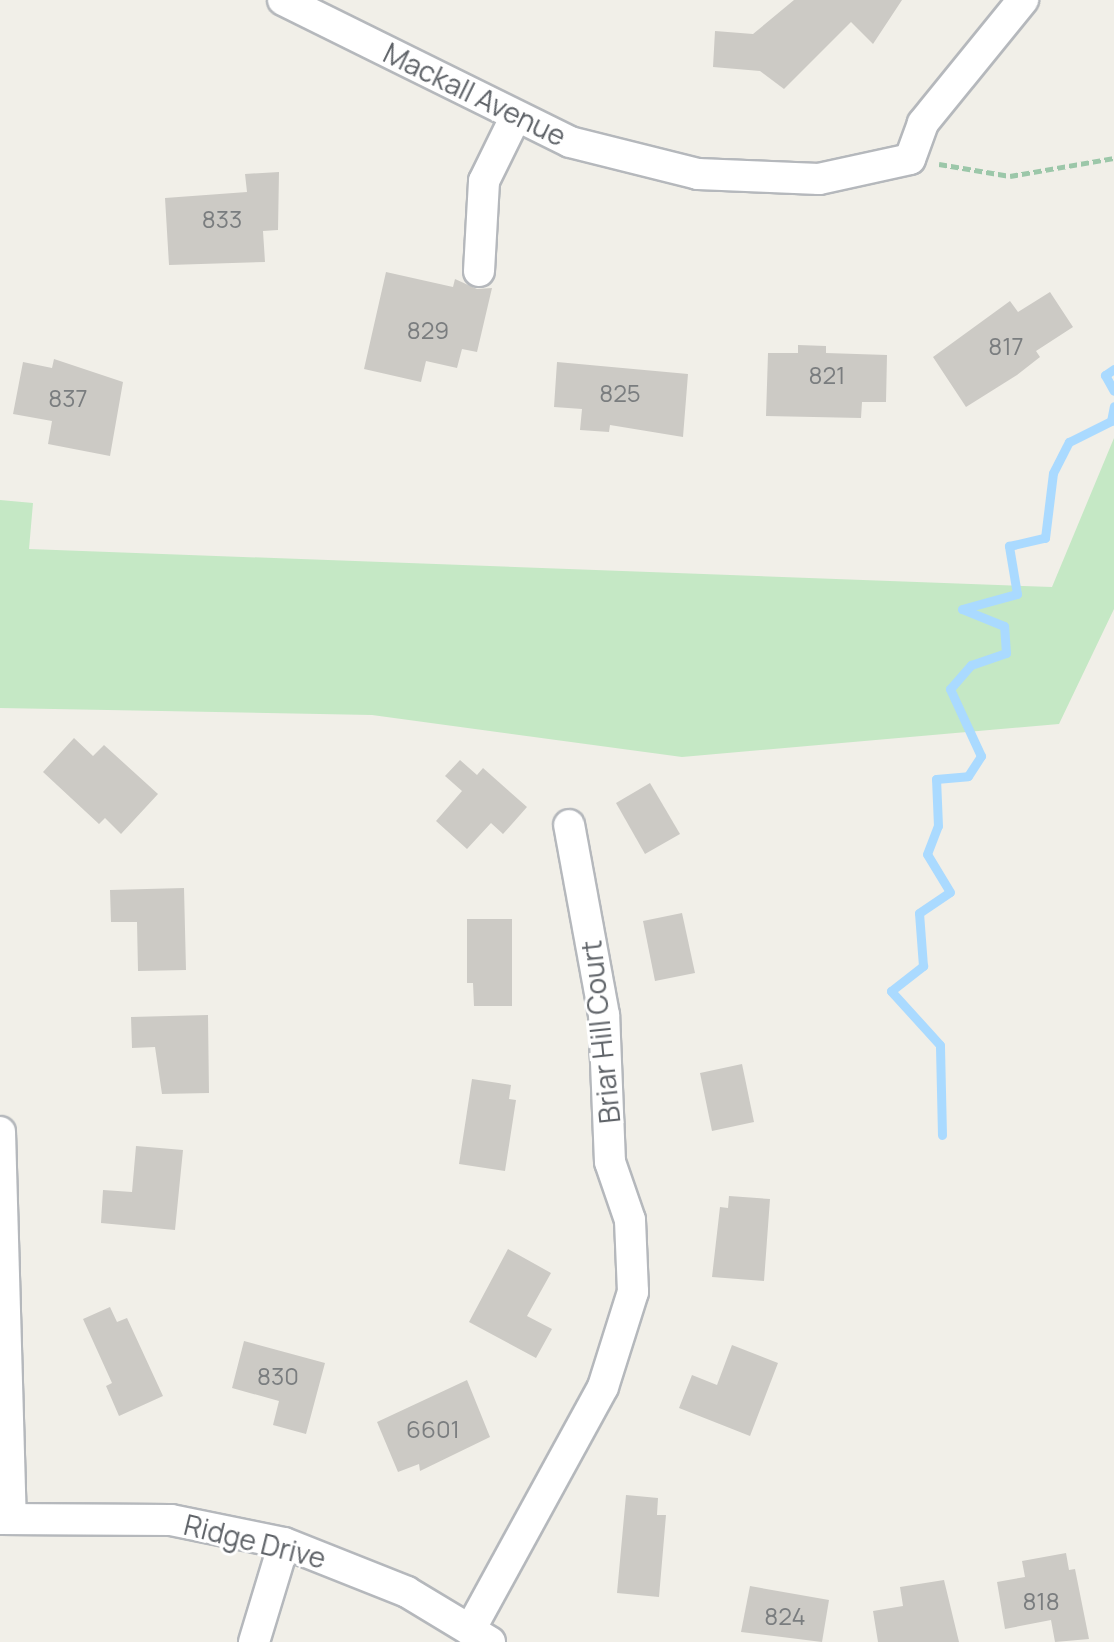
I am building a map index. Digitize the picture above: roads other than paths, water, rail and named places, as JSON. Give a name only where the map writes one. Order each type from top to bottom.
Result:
[{"type":"street","name":"Mackall Avenue","points":[[283,0],[515,118],[622,158],[698,174],[819,179],[910,159],[923,123],[1023,0]]},
{"type":"street","points":[[479,271],[484,181],[515,118]]},
{"type":"street","name":"Briar Hill Court","points":[[480,1636],[603,1387],[633,1292],[630,1220],[610,1162],[604,1015],[569,825]]},
{"type":"street","points":[[0,1132],[6,1519]]},
{"type":"street","name":"Ridge Drive","points":[[6,1519],[171,1520],[284,1543],[379,1579],[480,1636]]},
{"type":"street","points":[[254,1642],[284,1543]]},
{"type":"waterway","points":[[1114,369],[1105,375],[1114,391]]},
{"type":"waterway","points":[[942,1135],[940,1045],[891,991],[923,966],[919,913],[950,892],[927,854],[938,826],[936,779],[968,776],[981,756],[950,689],[971,665],[1006,653],[1004,626],[962,609],[1017,594],[1009,546],[1045,538],[1053,473],[1069,442],[1111,421],[1114,406]]}]
